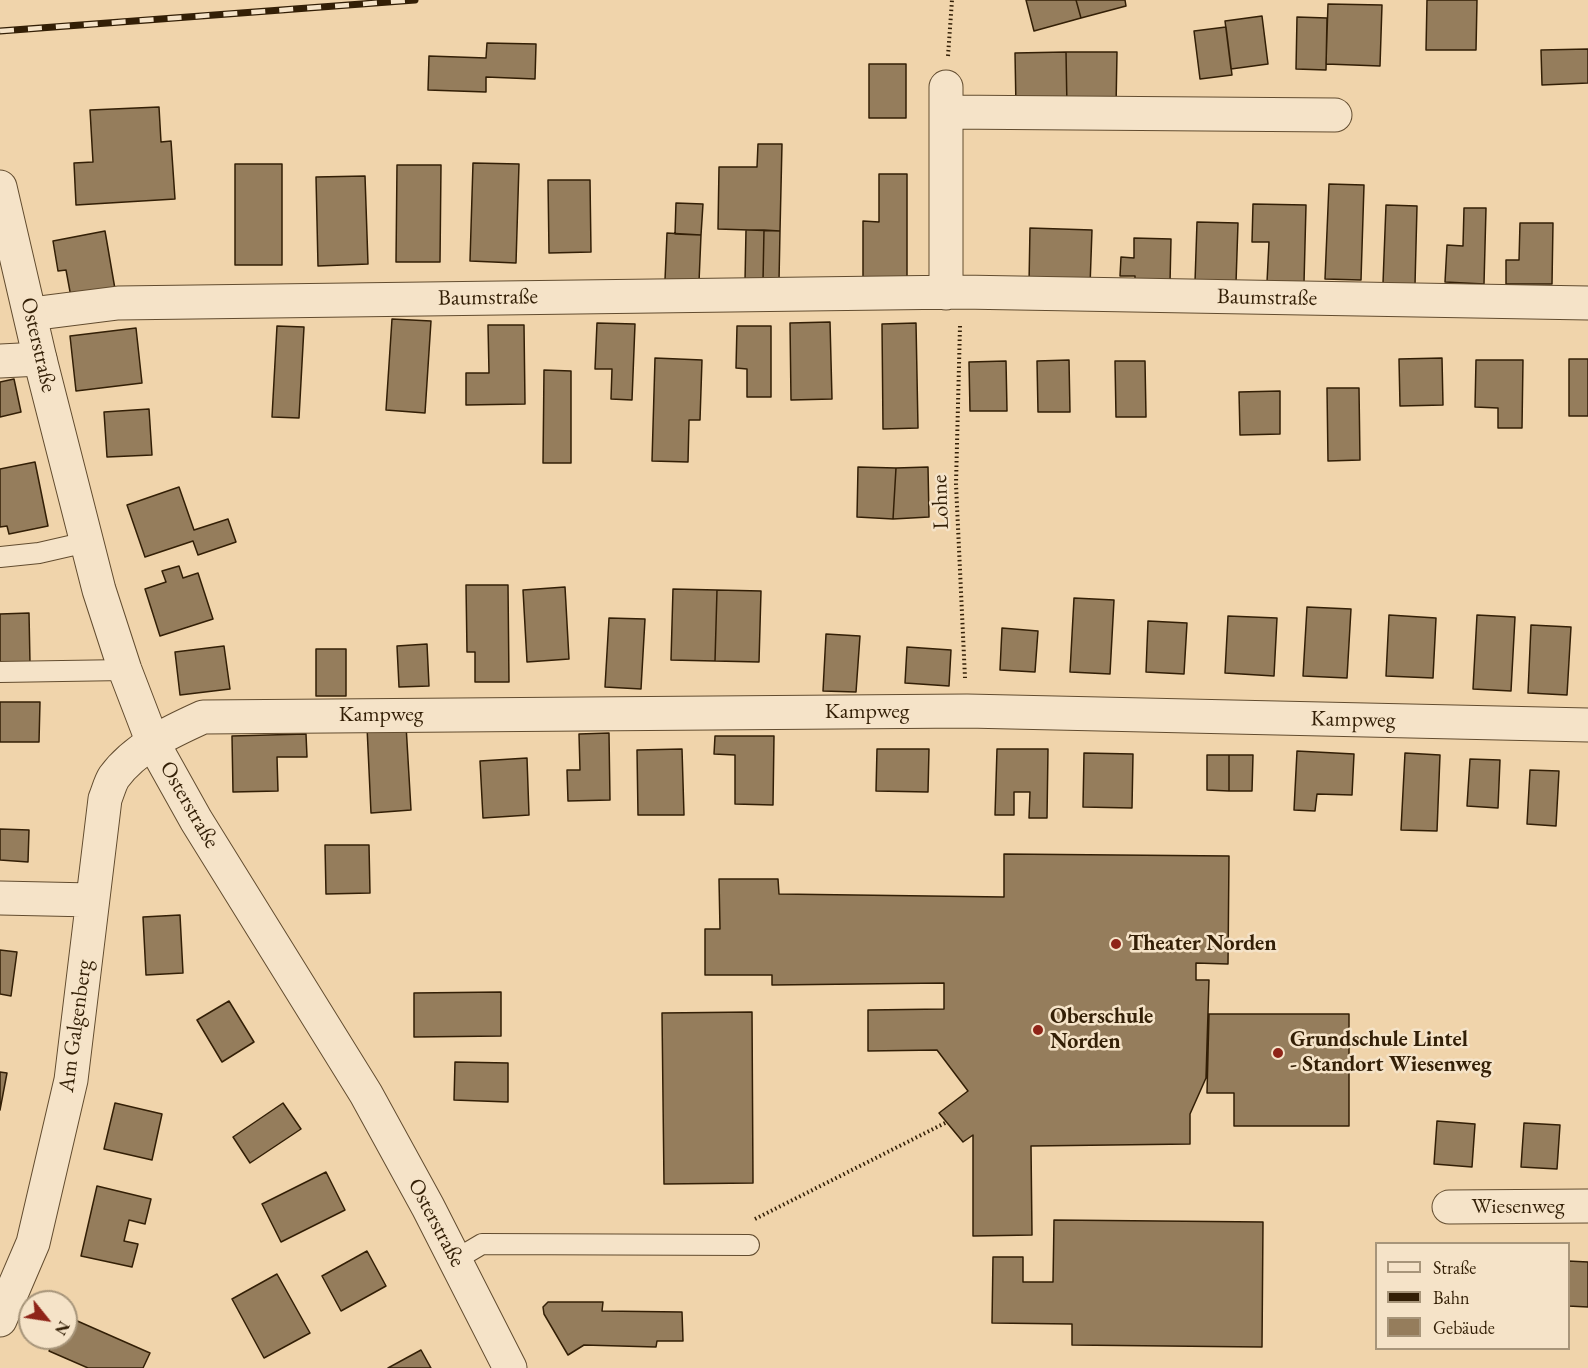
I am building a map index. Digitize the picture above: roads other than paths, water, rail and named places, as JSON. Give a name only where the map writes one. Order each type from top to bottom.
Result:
[{"type":"street","points":[[953,293],[946,100],[1335,115]]},
{"type":"street","name":"Osterstraße","points":[[0,187],[40,359],[99,590],[125,670],[153,743],[196,820],[366,1094],[510,1368]]},
{"type":"street","name":"Baumstraße","points":[[31,314],[118,303],[953,293],[1588,303]]},
{"type":"street","points":[[0,361],[40,359]]},
{"type":"street","name":"Kampweg","points":[[153,743],[174,730],[203,717],[967,711],[1588,725]]},
{"type":"street","name":"Am Galgenberg","points":[[0,1320],[33,1243],[70,1080],[105,798],[113,778],[130,759],[153,743]]},
{"type":"street","points":[[0,898],[92,900]]},
{"type":"street","name":"Wiesenweg","points":[[1449,1207],[1588,1206]]},
{"type":"lane","points":[[0,557],[39,553],[87,542]]},
{"type":"lane","points":[[0,672],[125,670]]},
{"type":"lane","points":[[455,1260],[482,1244],[749,1245]]},
{"type":"railway","points":[[0,31],[415,0]]},
{"type":"place","name":"Theater Norden","points":[[1116,944]]},
{"type":"place","name":"Oberschule Norden","points":[[1038,1030]]},
{"type":"place","name":"Grundschule Lintel - Standort Wiesenweg","points":[[1278,1053]]}]
